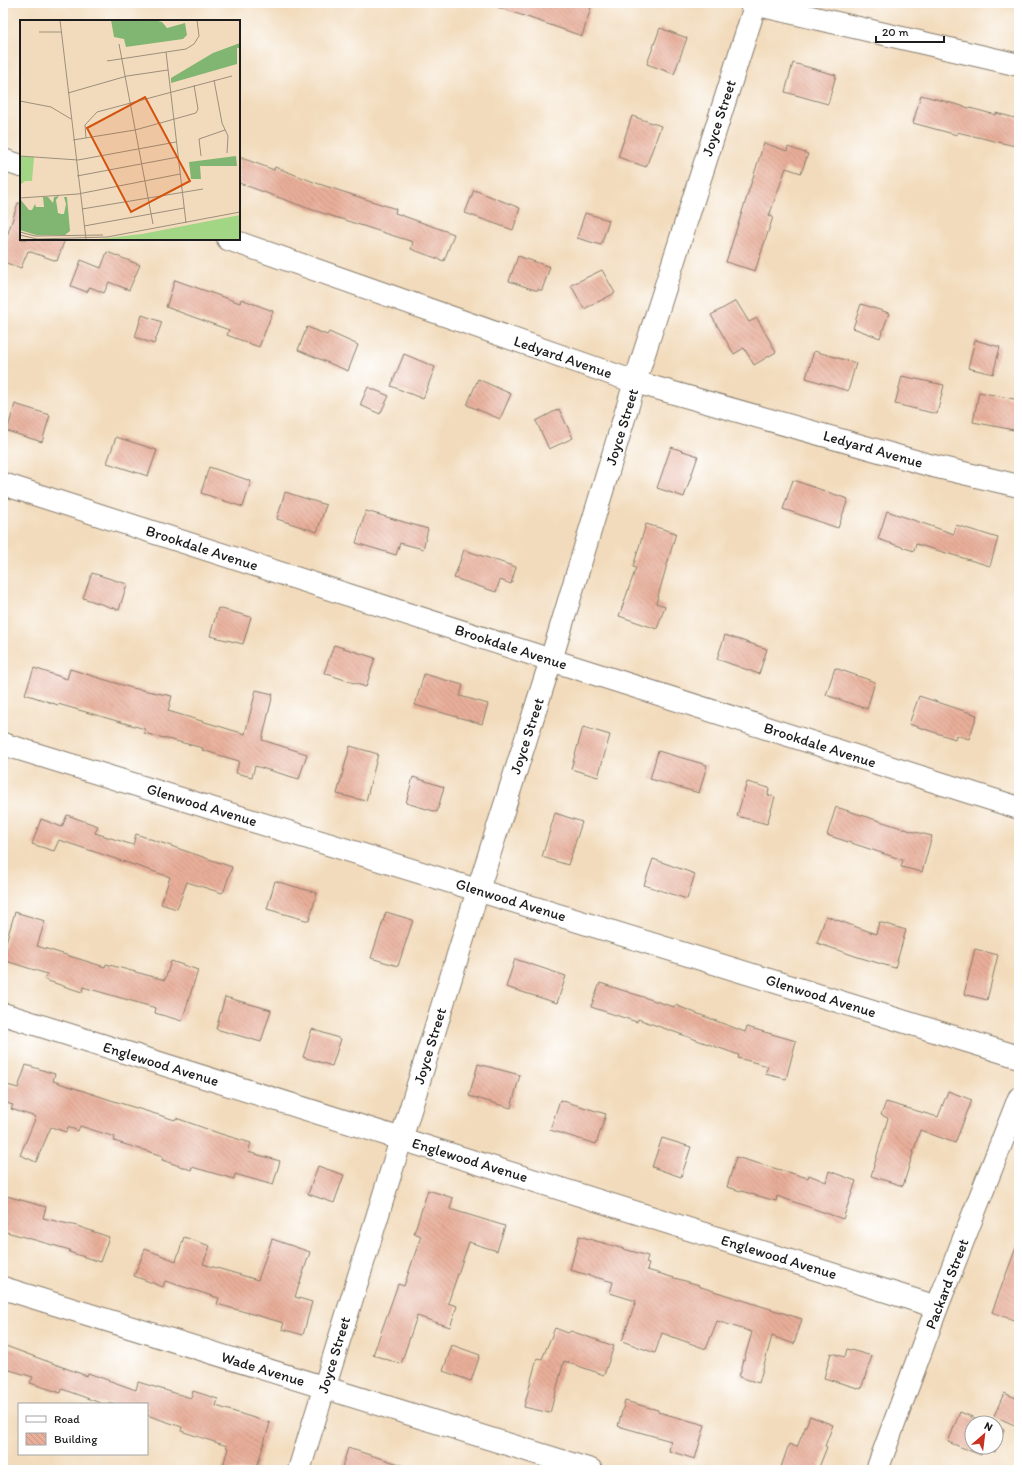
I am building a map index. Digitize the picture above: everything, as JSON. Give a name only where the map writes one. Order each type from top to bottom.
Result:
[{"type":"street","points":[[754,4],[1019,65]]},
{"type":"street","name":"Joyce Street","points":[[298,1470],[551,660],[635,382],[754,4]]},
{"type":"street","points":[[3,160],[20,166]]},
{"type":"street","name":"Ledyard Avenue","points":[[231,240],[635,382],[929,465],[1019,486]]},
{"type":"street","name":"Brookdale Avenue","points":[[3,484],[1019,808]]},
{"type":"street","name":"Glenwood Avenue","points":[[3,744],[1019,1058]]},
{"type":"street","name":"Englewood Avenue","points":[[3,1014],[938,1307]]},
{"type":"street","name":"Packard Street","points":[[877,1470],[1019,1098]]},
{"type":"street","name":"Wade Avenue","points":[[3,1288],[591,1470]]},
{"type":"building","points":[[496,3],[577,3],[591,8],[582,36],[495,6]]},
{"type":"building","points":[[660,28],[687,38],[674,74],[647,64]]},
{"type":"building","points":[[793,63],[836,75],[828,104],[785,92]]},
{"type":"building","points":[[921,95],[996,115],[996,113],[1019,119],[1019,147],[957,132],[957,135],[913,123]]},
{"type":"building","points":[[632,116],[661,126],[646,167],[618,157]]},
{"type":"building","points":[[764,143],[787,151],[788,147],[808,154],[801,173],[786,168],[769,216],[773,217],[755,271],[726,262]]},
{"type":"building","points":[[240,157],[274,170],[275,167],[319,184],[396,209],[395,213],[454,234],[444,261],[411,249],[413,242],[310,209],[240,183]]},
{"type":"building","points":[[474,190],[520,208],[513,230],[465,213]]},
{"type":"building","points":[[18,203],[20,203],[20,240],[65,240],[57,261],[28,251],[21,268],[3,262],[3,239],[6,239]]},
{"type":"building","points":[[585,213],[609,220],[601,245],[577,238]]},
{"type":"building","points":[[107,252],[140,265],[129,290],[109,282],[104,293],[90,287],[87,292],[71,286],[81,260],[101,268]]},
{"type":"building","points":[[518,256],[550,267],[542,290],[535,290],[509,281]]},
{"type":"building","points":[[602,270],[615,293],[584,309],[571,285]]},
{"type":"building","points":[[175,280],[240,303],[241,299],[273,311],[259,347],[227,335],[229,330],[166,307]]},
{"type":"building","points":[[736,301],[749,322],[757,318],[776,352],[754,365],[744,348],[734,354],[711,315]]},
{"type":"building","points":[[861,304],[889,313],[880,338],[853,328]]},
{"type":"building","points":[[142,315],[162,322],[154,344],[135,337]]},
{"type":"building","points":[[307,327],[327,335],[329,332],[358,345],[348,371],[298,350]]},
{"type":"building","points":[[975,340],[1000,347],[993,374],[968,368]]},
{"type":"building","points":[[814,351],[856,363],[848,391],[806,378]]},
{"type":"building","points":[[404,354],[435,367],[423,399],[391,386]]},
{"type":"building","points":[[902,376],[944,385],[937,414],[895,404]]},
{"type":"building","points":[[478,379],[511,394],[500,419],[467,405]]},
{"type":"building","points":[[368,387],[389,396],[380,414],[360,405]]},
{"type":"building","points":[[979,392],[1019,400],[1014,430],[973,422]]},
{"type":"building","points":[[15,404],[50,415],[42,442],[7,431]]},
{"type":"building","points":[[559,409],[573,438],[549,449],[536,421]]},
{"type":"building","points":[[116,437],[157,450],[148,476],[107,463]]},
{"type":"building","points":[[671,447],[698,456],[684,497],[657,488]]},
{"type":"building","points":[[209,467],[251,481],[243,507],[201,493]]},
{"type":"building","points":[[793,480],[848,499],[838,528],[783,509]]},
{"type":"building","points":[[285,492],[326,505],[317,532],[277,519]]},
{"type":"building","points":[[366,511],[428,529],[423,549],[400,543],[396,555],[356,543]]},
{"type":"building","points":[[887,511],[954,534],[956,525],[998,538],[990,566],[916,544],[914,551],[878,539]]},
{"type":"building","points":[[646,524],[676,533],[656,603],[665,606],[657,629],[619,616],[636,568],[633,567]]},
{"type":"building","points":[[464,550],[516,567],[511,584],[500,580],[496,592],[454,578]]},
{"type":"building","points":[[92,573],[127,584],[119,610],[83,598]]},
{"type":"building","points":[[218,608],[251,617],[243,644],[210,636]]},
{"type":"building","points":[[725,635],[767,649],[759,674],[717,659]]},
{"type":"building","points":[[334,645],[375,658],[366,687],[324,673]]},
{"type":"building","points":[[34,668],[67,679],[70,669],[132,688],[172,696],[168,711],[245,734],[256,690],[273,694],[262,740],[307,754],[299,779],[255,766],[252,777],[236,773],[239,761],[202,750],[203,748],[144,733],[145,729],[58,705],[25,694]]},
{"type":"building","points":[[835,668],[875,682],[867,709],[826,695]]},
{"type":"building","points":[[424,674],[463,685],[460,696],[488,704],[482,724],[415,705]]},
{"type":"building","points":[[919,696],[977,715],[969,739],[956,735],[955,739],[909,724]]},
{"type":"building","points":[[583,727],[610,735],[598,777],[571,769]]},
{"type":"building","points":[[350,746],[378,754],[366,801],[337,794]]},
{"type":"building","points":[[658,751],[707,765],[699,793],[650,779]]},
{"type":"building","points":[[413,777],[444,787],[437,812],[406,803]]},
{"type":"building","points":[[747,782],[769,788],[768,795],[775,797],[767,824],[737,816]]},
{"type":"building","points":[[836,807],[911,831],[932,836],[922,872],[901,867],[903,860],[827,835]]},
{"type":"building","points":[[555,813],[582,822],[568,865],[542,857]]},
{"type":"building","points":[[67,815],[98,826],[95,833],[133,845],[136,834],[232,867],[224,891],[222,893],[187,882],[177,909],[161,904],[170,877],[59,840],[54,851],[32,844],[41,819],[62,827]]},
{"type":"building","points":[[653,859],[695,874],[687,899],[644,885]]},
{"type":"building","points":[[275,881],[317,893],[309,921],[267,909]]},
{"type":"building","points":[[15,912],[45,921],[37,946],[105,967],[106,964],[165,980],[171,961],[198,970],[182,1021],[155,1013],[156,1008],[83,987],[82,992],[45,980],[47,974],[3,960],[3,952]]},
{"type":"building","points":[[386,912],[413,920],[398,966],[371,958]]},
{"type":"building","points":[[826,916],[876,934],[879,922],[906,930],[895,968],[817,943]]},
{"type":"building","points":[[975,949],[998,955],[987,1000],[964,994]]},
{"type":"building","points":[[515,959],[566,976],[557,1003],[506,987]]},
{"type":"building","points":[[600,983],[674,1007],[675,1005],[745,1032],[747,1027],[796,1041],[786,1079],[765,1074],[768,1066],[738,1058],[739,1055],[638,1019],[637,1022],[591,1007]]},
{"type":"building","points":[[225,997],[271,1010],[261,1042],[216,1029]]},
{"type":"building","points":[[312,1029],[341,1039],[332,1066],[303,1057]]},
{"type":"building","points":[[478,1064],[520,1075],[511,1108],[469,1096]]},
{"type":"building","points":[[26,1065],[55,1074],[53,1081],[175,1120],[176,1118],[251,1143],[248,1152],[280,1161],[273,1185],[235,1174],[234,1179],[192,1167],[191,1170],[162,1160],[163,1156],[114,1141],[115,1137],[80,1126],[78,1131],[68,1127],[66,1132],[51,1127],[36,1162],[20,1155],[36,1117],[11,1109],[13,1105],[3,1102],[3,1084],[18,1088]]},
{"type":"building","points":[[948,1091],[972,1100],[955,1143],[920,1130],[903,1186],[871,1176],[888,1118],[881,1115],[886,1102],[938,1117]]},
{"type":"building","points":[[560,1100],[606,1114],[596,1144],[550,1130]]},
{"type":"building","points":[[662,1138],[691,1147],[681,1177],[652,1167]]},
{"type":"building","points":[[736,1157],[808,1178],[809,1175],[826,1182],[829,1171],[856,1181],[843,1219],[777,1196],[776,1201],[727,1187]]},
{"type":"building","points":[[318,1166],[344,1175],[334,1203],[308,1194]]},
{"type":"building","points":[[428,1190],[453,1198],[450,1209],[505,1226],[497,1251],[469,1242],[448,1303],[457,1306],[450,1327],[417,1316],[401,1364],[373,1355],[398,1284],[404,1286],[421,1236],[414,1233]]},
{"type":"building","points":[[3,1195],[46,1207],[43,1218],[77,1226],[109,1237],[100,1262],[69,1252],[70,1250],[3,1231]]},
{"type":"building","points":[[579,1236],[648,1256],[646,1263],[649,1264],[647,1270],[699,1285],[698,1286],[802,1319],[794,1344],[772,1336],[759,1383],[739,1377],[752,1332],[717,1321],[706,1349],[662,1333],[655,1353],[622,1341],[636,1301],[610,1293],[613,1282],[570,1270]]},
{"type":"building","points":[[184,1237],[210,1246],[203,1264],[258,1280],[272,1239],[310,1252],[295,1297],[312,1302],[303,1335],[282,1329],[284,1323],[217,1304],[219,1298],[165,1281],[163,1287],[134,1276],[145,1249],[176,1261]]},
{"type":"building","points":[[1017,1245],[1019,1245],[1019,1322],[992,1312]]},
{"type":"building","points":[[555,1328],[568,1333],[571,1331],[614,1346],[604,1375],[564,1361],[550,1413],[524,1407],[537,1358],[542,1359]]},
{"type":"building","points":[[3,1345],[87,1376],[88,1373],[136,1390],[138,1382],[191,1398],[193,1391],[218,1399],[216,1406],[270,1423],[256,1470],[222,1470],[228,1448],[226,1447],[227,1446],[181,1431],[182,1427],[148,1415],[148,1403],[100,1403],[62,1389],[61,1393],[30,1383],[33,1377],[3,1368]]},
{"type":"building","points":[[452,1345],[480,1355],[471,1381],[443,1371]]},
{"type":"building","points":[[847,1349],[872,1356],[861,1389],[824,1378],[831,1353],[845,1357]]},
{"type":"building","points":[[1004,1393],[1019,1399],[1019,1427],[1004,1420],[1004,1415],[994,1415]]},
{"type":"building","points":[[625,1401],[705,1425],[695,1459],[669,1451],[671,1441],[618,1426]]},
{"type":"building","points":[[960,1412],[967,1415],[964,1415],[964,1448],[948,1442]]},
{"type":"building","points":[[810,1416],[833,1425],[825,1446],[827,1447],[818,1470],[780,1470],[789,1444],[797,1447]]},
{"type":"building","points":[[348,1448],[405,1466],[405,1470],[341,1470]]}]
